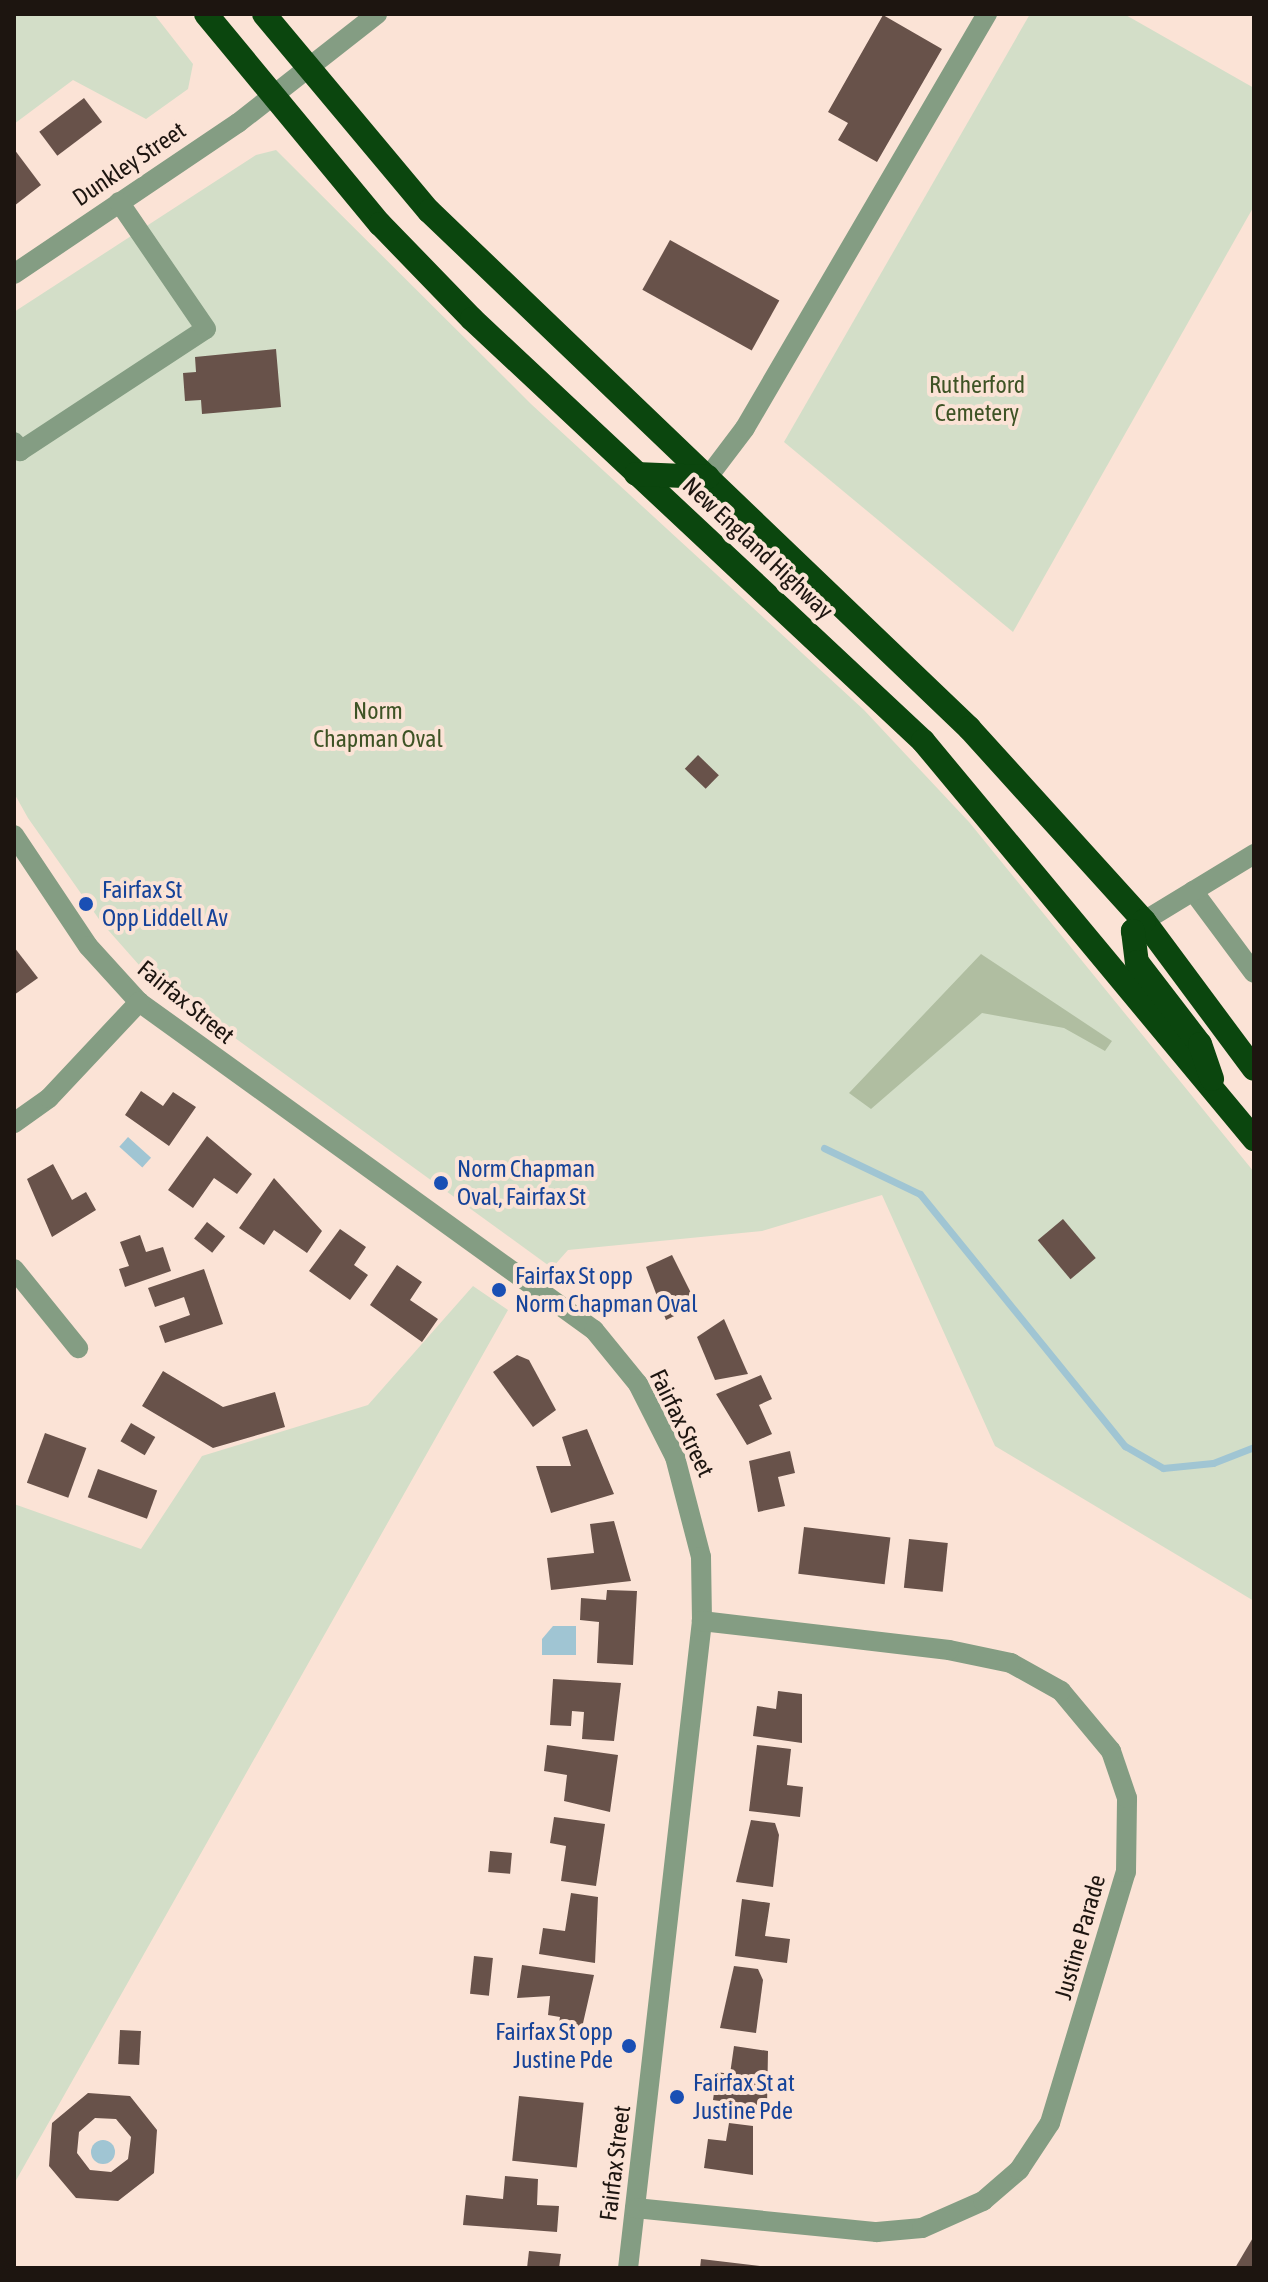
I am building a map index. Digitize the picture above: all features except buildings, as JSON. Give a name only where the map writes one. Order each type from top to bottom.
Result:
[{"type":"highway","name":"New England Highway","points":[[206,14],[380,224],[635,474],[923,741],[1254,1139]]},
{"type":"highway","name":"New England Highway","points":[[264,14],[429,211],[969,728],[1144,921],[1254,1069]]},
{"type":"highway","points":[[635,474],[708,477]]},
{"type":"highway","points":[[1144,921],[1133,931],[1137,962],[1200,1044],[1219,1096]]},
{"type":"street","name":"Dunkley Street","points":[[14,274],[272,94],[377,14]]},
{"type":"street","points":[[708,477],[745,428],[987,14]]},
{"type":"street","points":[[14,442],[20,451],[206,329],[119,202]]},
{"type":"street","name":"Fairfax Street","points":[[14,835],[88,946],[139,1002],[594,1330],[638,1384],[675,1457],[701,1557],[702,1621],[628,2268]]},
{"type":"street","points":[[1144,921],[1254,854]]},
{"type":"street","points":[[1193,891],[1254,973]]},
{"type":"street","points":[[14,1123],[49,1098],[139,1002]]},
{"type":"street","points":[[14,1269],[78,1348]]},
{"type":"street","name":"Justine Parade","points":[[635,2208],[877,2232],[922,2228],[983,2201],[1019,2170],[1050,2123],[1126,1872],[1127,1798],[1111,1751],[1061,1691],[1011,1663],[949,1650],[702,1621]]},
{"type":"green space","points":[[14,14],[154,14],[193,64],[188,89],[146,119],[73,80],[14,124]]},
{"type":"green space","name":"Rutherford Cemetery","points":[[1030,14],[1124,14],[1254,88],[1254,206],[1013,632],[784,442]]},
{"type":"green space","name":"Norm Chapman Oval","points":[[276,150],[531,404],[864,710],[969,822],[1254,1172],[1254,1601],[995,1446],[882,1195],[762,1231],[568,1250],[552,1268],[147,974],[101,922],[28,818],[14,793],[14,312],[256,155]]},
{"type":"green space","points":[[981,954],[1112,1041],[1105,1051],[1064,1028],[982,1013],[871,1109],[849,1093]]},
{"type":"green space","points":[[473,1286],[508,1310],[14,2184],[14,1504],[141,1549],[202,1456],[368,1405]]},
{"type":"water","points":[[128,1137],[151,1158],[142,1167],[119,1147]]},
{"type":"water","points":[[553,1626],[576,1626],[576,1655],[542,1655],[542,1639]]},
{"type":"water","points":[[103,2140],[112,2143],[115,2152],[112,2161],[103,2164],[94,2161],[91,2152],[94,2143]]},
{"type":"waterway","points":[[824,1148],[920,1194],[1125,1446],[1163,1468],[1213,1463],[1254,1447]]},
{"type":"place","name":"Fairfax St Opp Liddell Av","points":[[86,904]]},
{"type":"place","name":"Norm Chapman Oval, Fairfax St","points":[[441,1183]]},
{"type":"place","name":"Fairfax St opp Norm Chapman Oval","points":[[499,1290]]},
{"type":"place","name":"Fairfax St opp Justine Pde","points":[[629,2046]]},
{"type":"place","name":"Fairfax St at Justine Pde","points":[[677,2097]]}]
